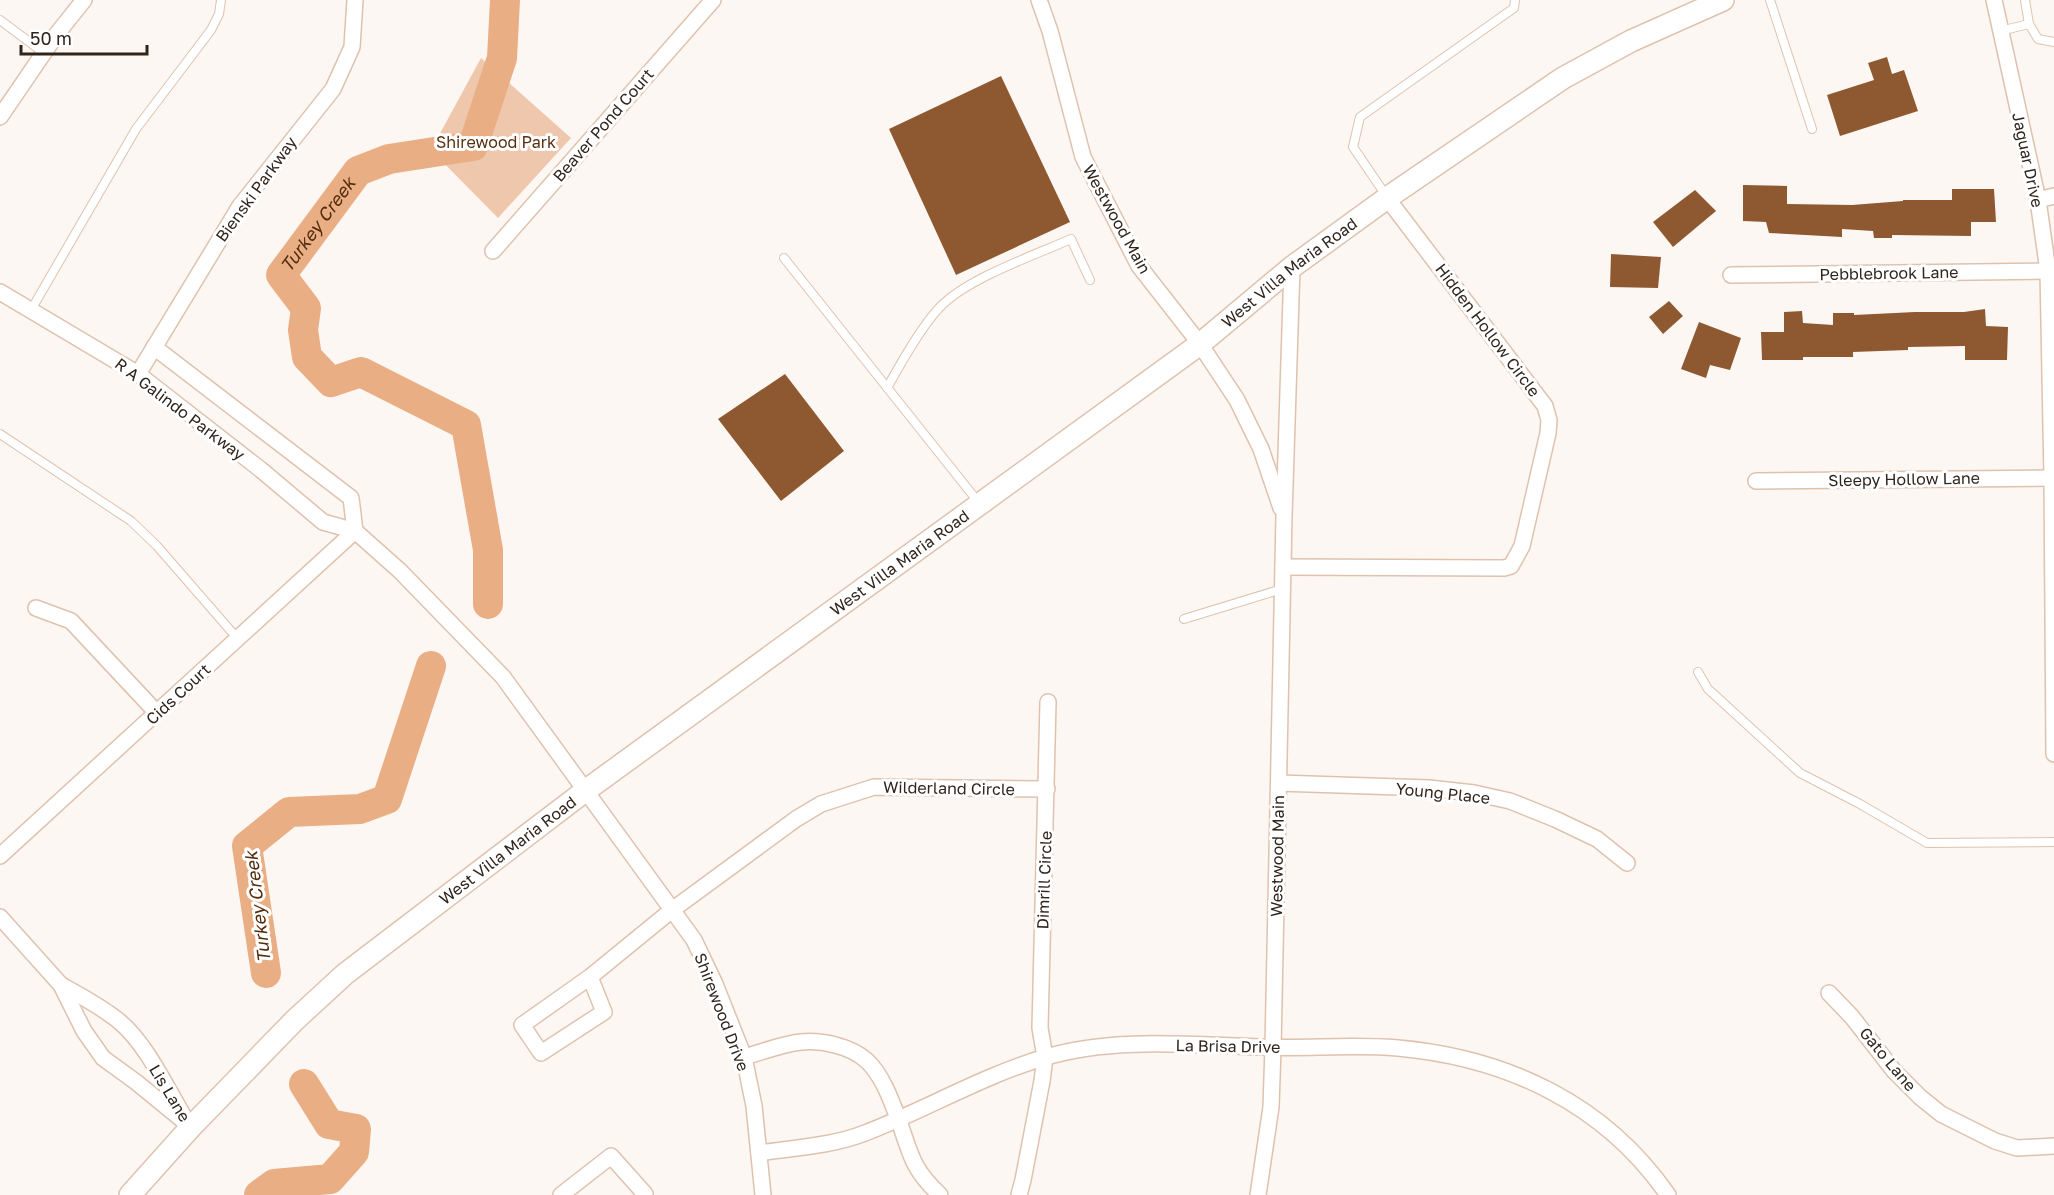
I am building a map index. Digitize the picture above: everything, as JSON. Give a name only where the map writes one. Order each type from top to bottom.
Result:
[{"type":"main road","name":"West Villa Maria Road","points":[[130,1195],[191,1127],[296,1020],[345,974],[585,791],[1200,344],[1292,267],[1388,198],[1563,78],[1631,41],[1723,0]]},
{"type":"street","points":[[0,117],[84,0]]},
{"type":"street","name":"Bienski Parkway","points":[[138,374],[240,206],[333,89],[352,47],[355,0]]},
{"type":"street","name":"Beaver Pond Court","points":[[493,251],[713,0]]},
{"type":"street","name":"Westwood Main","points":[[1039,0],[1050,31],[1083,157],[1139,266],[1200,344],[1242,410],[1260,449],[1284,516]]},
{"type":"street","name":"Jaguar Drive","points":[[1994,0],[2038,200],[2048,271],[2052,435],[2054,754]]},
{"type":"street","points":[[2038,200],[2054,196]]},
{"type":"street","name":"Hidden Hollow Circle","points":[[1283,567],[1504,568],[1511,566],[1522,546],[1548,433],[1549,420],[1545,406],[1388,198]]},
{"type":"street","name":"Westwood Main","points":[[1258,1195],[1271,1107],[1282,589],[1292,267]]},
{"type":"street","name":"Pebblebrook Lane","points":[[1731,275],[2048,271]]},
{"type":"street","name":"R A Galindo Parkway","points":[[0,293],[138,374],[260,469],[323,522],[355,531],[400,571],[503,677],[585,791]]},
{"type":"street","name":"R A Galindo Parkway","points":[[154,347],[351,498],[355,531]]},
{"type":"street","name":"Sleepy Hollow Lane","points":[[1756,481],[2052,478]]},
{"type":"street","name":"Cids Court","points":[[0,856],[355,531]]},
{"type":"street","points":[[36,608],[71,621],[157,713]]},
{"type":"street","name":"Dimrill Circle","points":[[1019,1195],[1045,1057],[1040,1028],[1048,702]]},
{"type":"street","name":"Young Place","points":[[1279,783],[1429,788],[1474,793],[1510,801],[1597,839],[1628,863]]},
{"type":"street","name":"Wilderland Circle","points":[[590,977],[604,1012],[542,1053],[522,1025],[590,977],[672,910],[796,819],[821,804],[874,787],[1047,789]]},
{"type":"street","name":"Shirewood Drive","points":[[585,791],[694,940],[715,984],[744,1057],[754,1106],[763,1195]]},
{"type":"street","name":"Lis Lane","points":[[0,917],[61,985],[84,1031],[103,1058],[191,1127]]},
{"type":"street","name":"Lis Lane","points":[[61,985],[98,1006],[121,1023],[142,1047],[191,1127]]},
{"type":"street","name":"Gato Lane","points":[[1829,993],[1852,1017],[1894,1071],[1941,1114],[1995,1141],[2017,1148],[2054,1146]]},
{"type":"street","points":[[744,1057],[800,1042],[816,1041],[850,1051],[867,1061],[877,1075],[898,1118],[914,1167],[940,1195]]},
{"type":"street","name":"La Brisa Drive","points":[[759,1153],[830,1143],[864,1133],[1045,1057],[1086,1048],[1180,1045],[1395,1048],[1445,1053],[1535,1082],[1569,1101],[1629,1147],[1668,1195]]},
{"type":"street","points":[[561,1195],[611,1156],[644,1195]]},
{"type":"lane","points":[[31,310],[136,129],[211,30],[219,14],[221,0]]},
{"type":"lane","points":[[1388,198],[1353,147],[1360,117],[1514,8],[1515,0]]},
{"type":"lane","points":[[1770,0],[1812,129]]},
{"type":"lane","points":[[2025,0],[2029,24],[2038,39],[2054,42]]},
{"type":"lane","points":[[0,20],[44,53]]},
{"type":"lane","points":[[2000,31],[2029,24]]},
{"type":"lane","points":[[886,388],[939,307],[964,287],[1071,239],[1090,280]]},
{"type":"lane","points":[[784,258],[980,504]]},
{"type":"lane","points":[[0,434],[131,521],[157,546],[237,638]]},
{"type":"lane","points":[[1184,619],[1282,589]]},
{"type":"lane","points":[[1698,672],[1708,689],[1800,773],[1860,804],[1927,843],[2054,843]]},
{"type":"green space","name":"Shirewood Park","points":[[481,58],[571,138],[498,218],[431,150]]},
{"type":"building","points":[[1887,57],[1892,74],[1904,70],[1918,111],[1840,136],[1827,95],[1874,80],[1868,63]]},
{"type":"building","points":[[1001,76],[1070,222],[956,275],[889,129]]},
{"type":"building","points":[[1743,185],[1787,186],[1787,204],[1852,205],[1903,200],[1952,200],[1952,189],[1994,189],[1996,222],[1971,222],[1971,236],[1892,235],[1892,238],[1874,238],[1873,231],[1842,229],[1842,237],[1769,233],[1766,222],[1743,221]]},
{"type":"building","points":[[1695,190],[1716,211],[1673,247],[1653,222]]},
{"type":"building","points":[[1611,254],[1661,257],[1658,288],[1610,287]]},
{"type":"building","points":[[1669,301],[1683,316],[1663,334],[1649,317]]},
{"type":"building","points":[[1985,309],[1986,326],[2008,327],[2007,360],[1965,360],[1965,346],[1908,347],[1908,350],[1853,352],[1853,357],[1762,360],[1761,332],[1784,332],[1784,312],[1802,311],[1803,323],[1833,325],[1833,313],[1854,313],[1854,315],[1964,312]]},
{"type":"building","points":[[1699,322],[1741,338],[1730,370],[1710,365],[1706,378],[1681,369]]},
{"type":"building","points":[[785,374],[844,451],[781,501],[718,419]]},
{"type":"waterway","name":"Turkey Creek","points":[[488,604],[488,550],[466,425],[361,372],[331,382],[307,357],[303,330],[306,308],[281,275],[358,171],[389,159],[473,146],[502,58],[505,0]]},
{"type":"waterway","name":"Turkey Creek","points":[[266,973],[247,846],[289,812],[360,809],[387,799],[431,666]]},
{"type":"waterway","name":"Turkey Creek","points":[[259,1195],[274,1184],[330,1179],[354,1152],[356,1129],[329,1124],[304,1084]]}]
